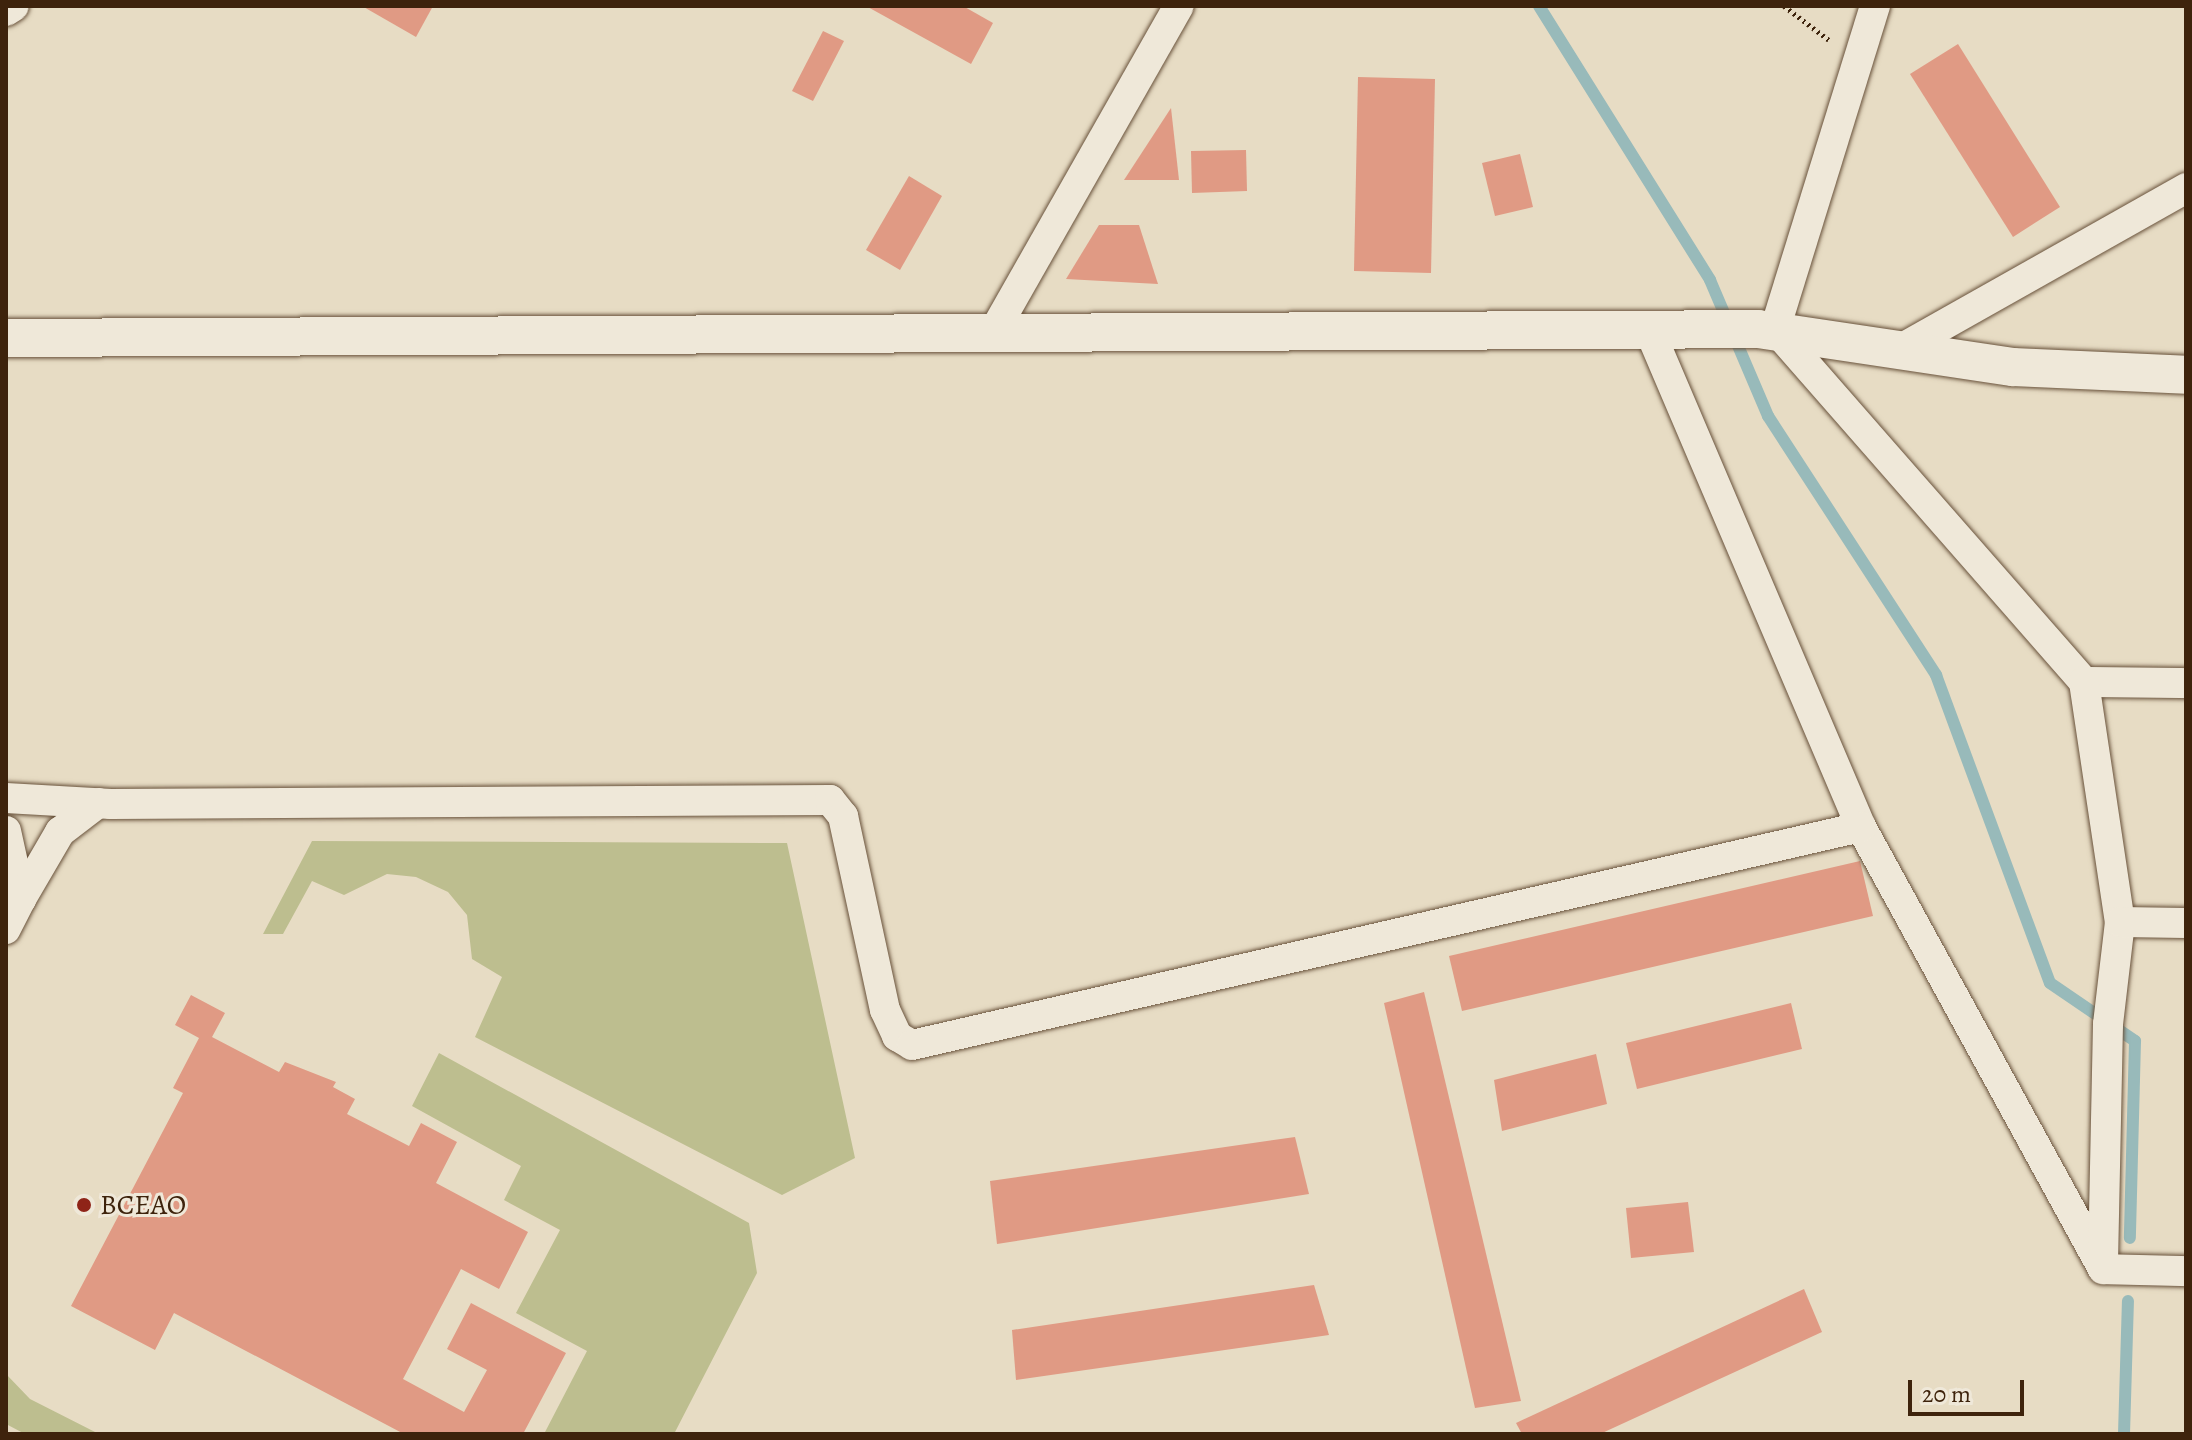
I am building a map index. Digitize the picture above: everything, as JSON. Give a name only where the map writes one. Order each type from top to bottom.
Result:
[{"type":"street","points":[[6,11],[14,6]]},
{"type":"street","points":[[993,333],[1179,6]]},
{"type":"street","points":[[1767,329],[1875,6]]},
{"type":"street","points":[[1906,346],[2186,188]]},
{"type":"street","points":[[6,338],[993,333],[1651,334],[1767,329],[1906,346],[2013,367],[2186,375]]},
{"type":"street","points":[[1767,329],[2084,682],[2120,922],[2110,1010],[2103,1269]]},
{"type":"street","points":[[1651,334],[1861,827],[2103,1269]]},
{"type":"street","points":[[2084,682],[2186,683]]},
{"type":"street","points":[[6,798],[98,803],[830,800],[843,816],[885,1010],[897,1036],[935,1045],[1861,827]]},
{"type":"street","points":[[6,929],[60,832],[98,803]]},
{"type":"street","points":[[6,831],[21,899]]},
{"type":"street","points":[[2120,922],[2186,923]]},
{"type":"street","points":[[2103,1269],[2186,1271]]},
{"type":"path","points":[[1784,6],[1856,59]]},
{"type":"green space","points":[[312,841],[787,843],[855,1158],[782,1195],[475,1037],[502,977],[472,959],[467,915],[448,892],[416,877],[387,874],[344,895],[312,881],[283,934],[263,934]]},
{"type":"green space","points":[[439,1053],[749,1223],[757,1273],[674,1434],[544,1434],[587,1351],[516,1313],[560,1230],[504,1200],[521,1166],[412,1106]]},
{"type":"green space","points":[[6,1374],[30,1399],[99,1434],[25,1434],[6,1424]]},
{"type":"building","points":[[362,6],[433,6],[416,37]]},
{"type":"building","points":[[866,6],[963,6],[993,23],[971,64]]},
{"type":"building","points":[[823,31],[844,41],[813,101],[792,91]]},
{"type":"building","points":[[1958,44],[2060,207],[2013,237],[1910,74]]},
{"type":"building","points":[[1358,77],[1435,79],[1431,273],[1354,271]]},
{"type":"building","points":[[1171,108],[1179,180],[1124,180]]},
{"type":"building","points":[[1246,150],[1247,191],[1192,193],[1191,151]]},
{"type":"building","points":[[1520,154],[1533,207],[1495,216],[1482,163]]},
{"type":"building","points":[[909,176],[942,196],[900,270],[866,250]]},
{"type":"building","points":[[1099,225],[1139,225],[1158,284],[1066,279]]},
{"type":"building","points":[[1860,861],[1873,916],[1462,1011],[1449,956]]},
{"type":"building","points":[[1424,992],[1521,1401],[1475,1408],[1384,1003]]},
{"type":"building","points":[[191,995],[225,1013],[212,1037],[279,1072],[285,1062],[336,1082],[333,1087],[355,1099],[347,1114],[409,1146],[421,1123],[457,1142],[436,1183],[528,1232],[499,1289],[461,1269],[403,1379],[464,1412],[487,1370],[447,1349],[471,1303],[566,1353],[523,1434],[404,1434],[174,1313],[155,1350],[71,1306],[183,1093],[173,1088],[199,1038],[175,1025]]},
{"type":"building","points":[[1791,1003],[1802,1049],[1637,1089],[1626,1043]]},
{"type":"building","points":[[1596,1054],[1607,1104],[1502,1131],[1494,1080]]},
{"type":"building","points":[[1295,1137],[1309,1194],[997,1244],[990,1181]]},
{"type":"building","points":[[1688,1202],[1694,1252],[1631,1258],[1626,1208]]},
{"type":"building","points":[[1314,1285],[1329,1335],[1016,1380],[1012,1330]]},
{"type":"building","points":[[1804,1289],[1822,1332],[1600,1434],[1522,1434],[1516,1423]]},
{"type":"waterway","points":[[1539,6],[1710,280],[1768,416],[1936,675],[2050,983],[2135,1041],[2130,1238]]},
{"type":"waterway","points":[[2124,1434],[2128,1301]]},
{"type":"place","name":"BCEAO","points":[[84,1205]]}]
